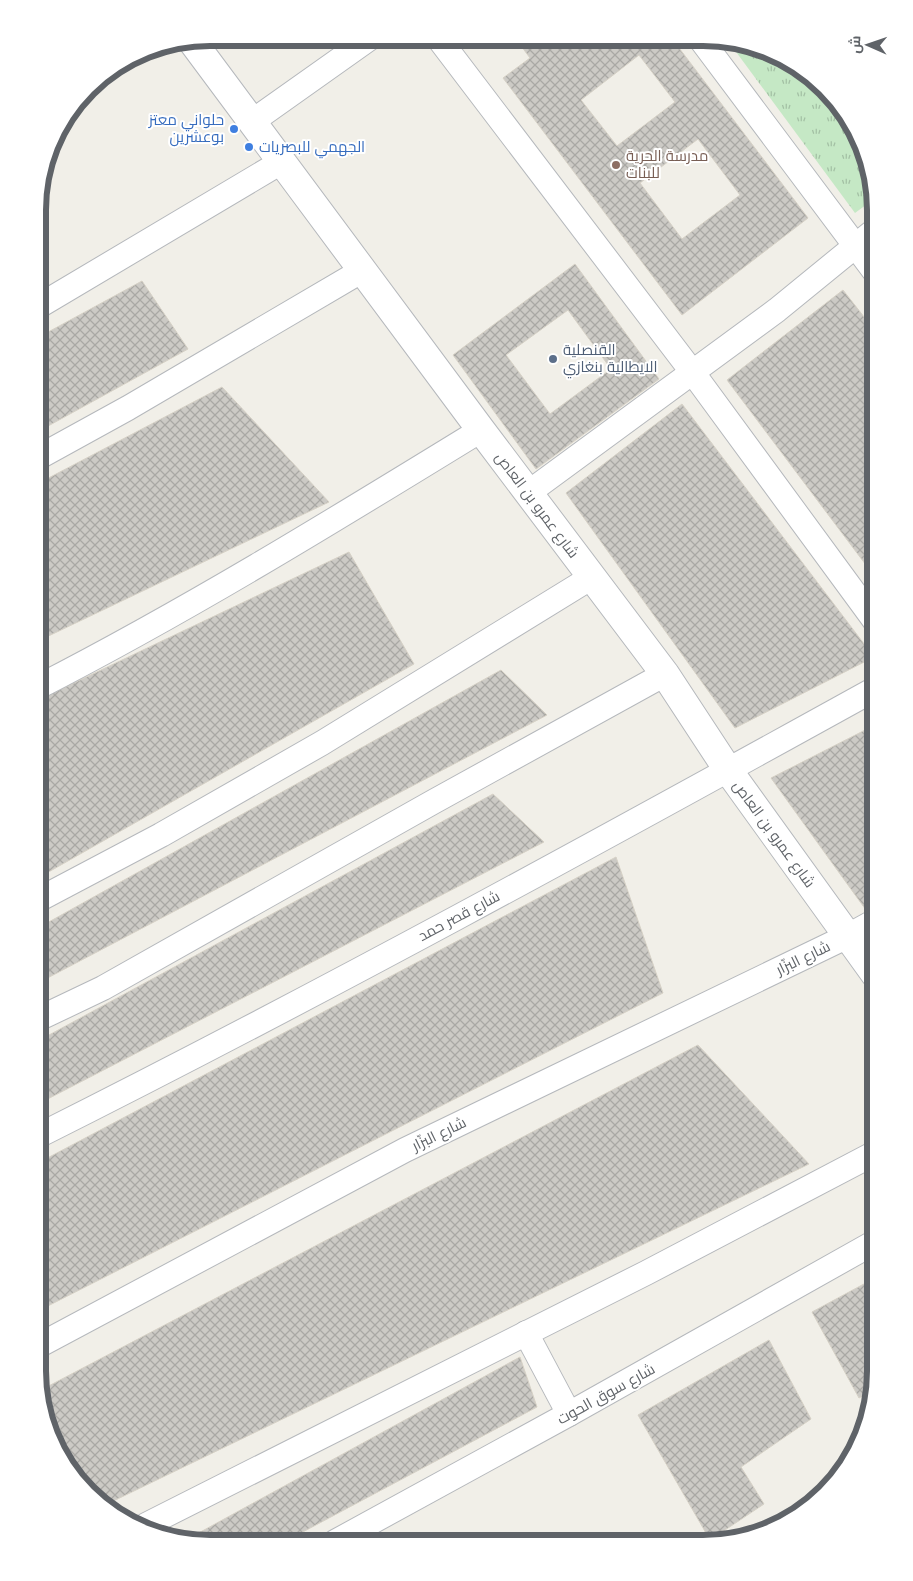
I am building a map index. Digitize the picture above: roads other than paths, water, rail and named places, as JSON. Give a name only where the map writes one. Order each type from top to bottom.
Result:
[{"type":"street","points":[[253,121],[359,46]]},
{"type":"street","points":[[444,46],[693,373],[867,609]]},
{"type":"street","points":[[707,46],[867,260]]},
{"type":"street","name":"شارع عمرو بن العاص","points":[[197,47],[664,674],[728,770],[866,962]]},
{"type":"street","points":[[46,302],[283,161]]},
{"type":"street","points":[[528,493],[777,310],[867,237]]},
{"type":"street","points":[[46,453],[128,408],[364,270]]},
{"type":"street","points":[[46,683],[236,578],[481,430]]},
{"type":"street","points":[[46,896],[161,835],[313,748],[592,577]]},
{"type":"street","points":[[46,1015],[103,988],[664,674]]},
{"type":"street","name":"شارع قصر حمد","points":[[46,1132],[161,1074],[482,904],[867,694]]},
{"type":"street","name":"شارع البزّار","points":[[46,1342],[405,1150],[848,936],[866,925]]},
{"type":"street","points":[[150,1523],[866,1159]]},
{"type":"street","name":"شارع سوق الحوت","points":[[348,1535],[569,1414],[866,1247]]},
{"type":"street","points":[[526,1333],[569,1414]]},
{"type":"place","name":"حلواني معتز بوعشرين","points":[[234,129]]},
{"type":"place","name":"الجهمي للبصريات","points":[[249,147]]},
{"type":"place","name":"مدرسة الحرية للبنات","points":[[616,165]]},
{"type":"place","name":"القنصلية الايطالية بنغازي","points":[[553,359]]}]
